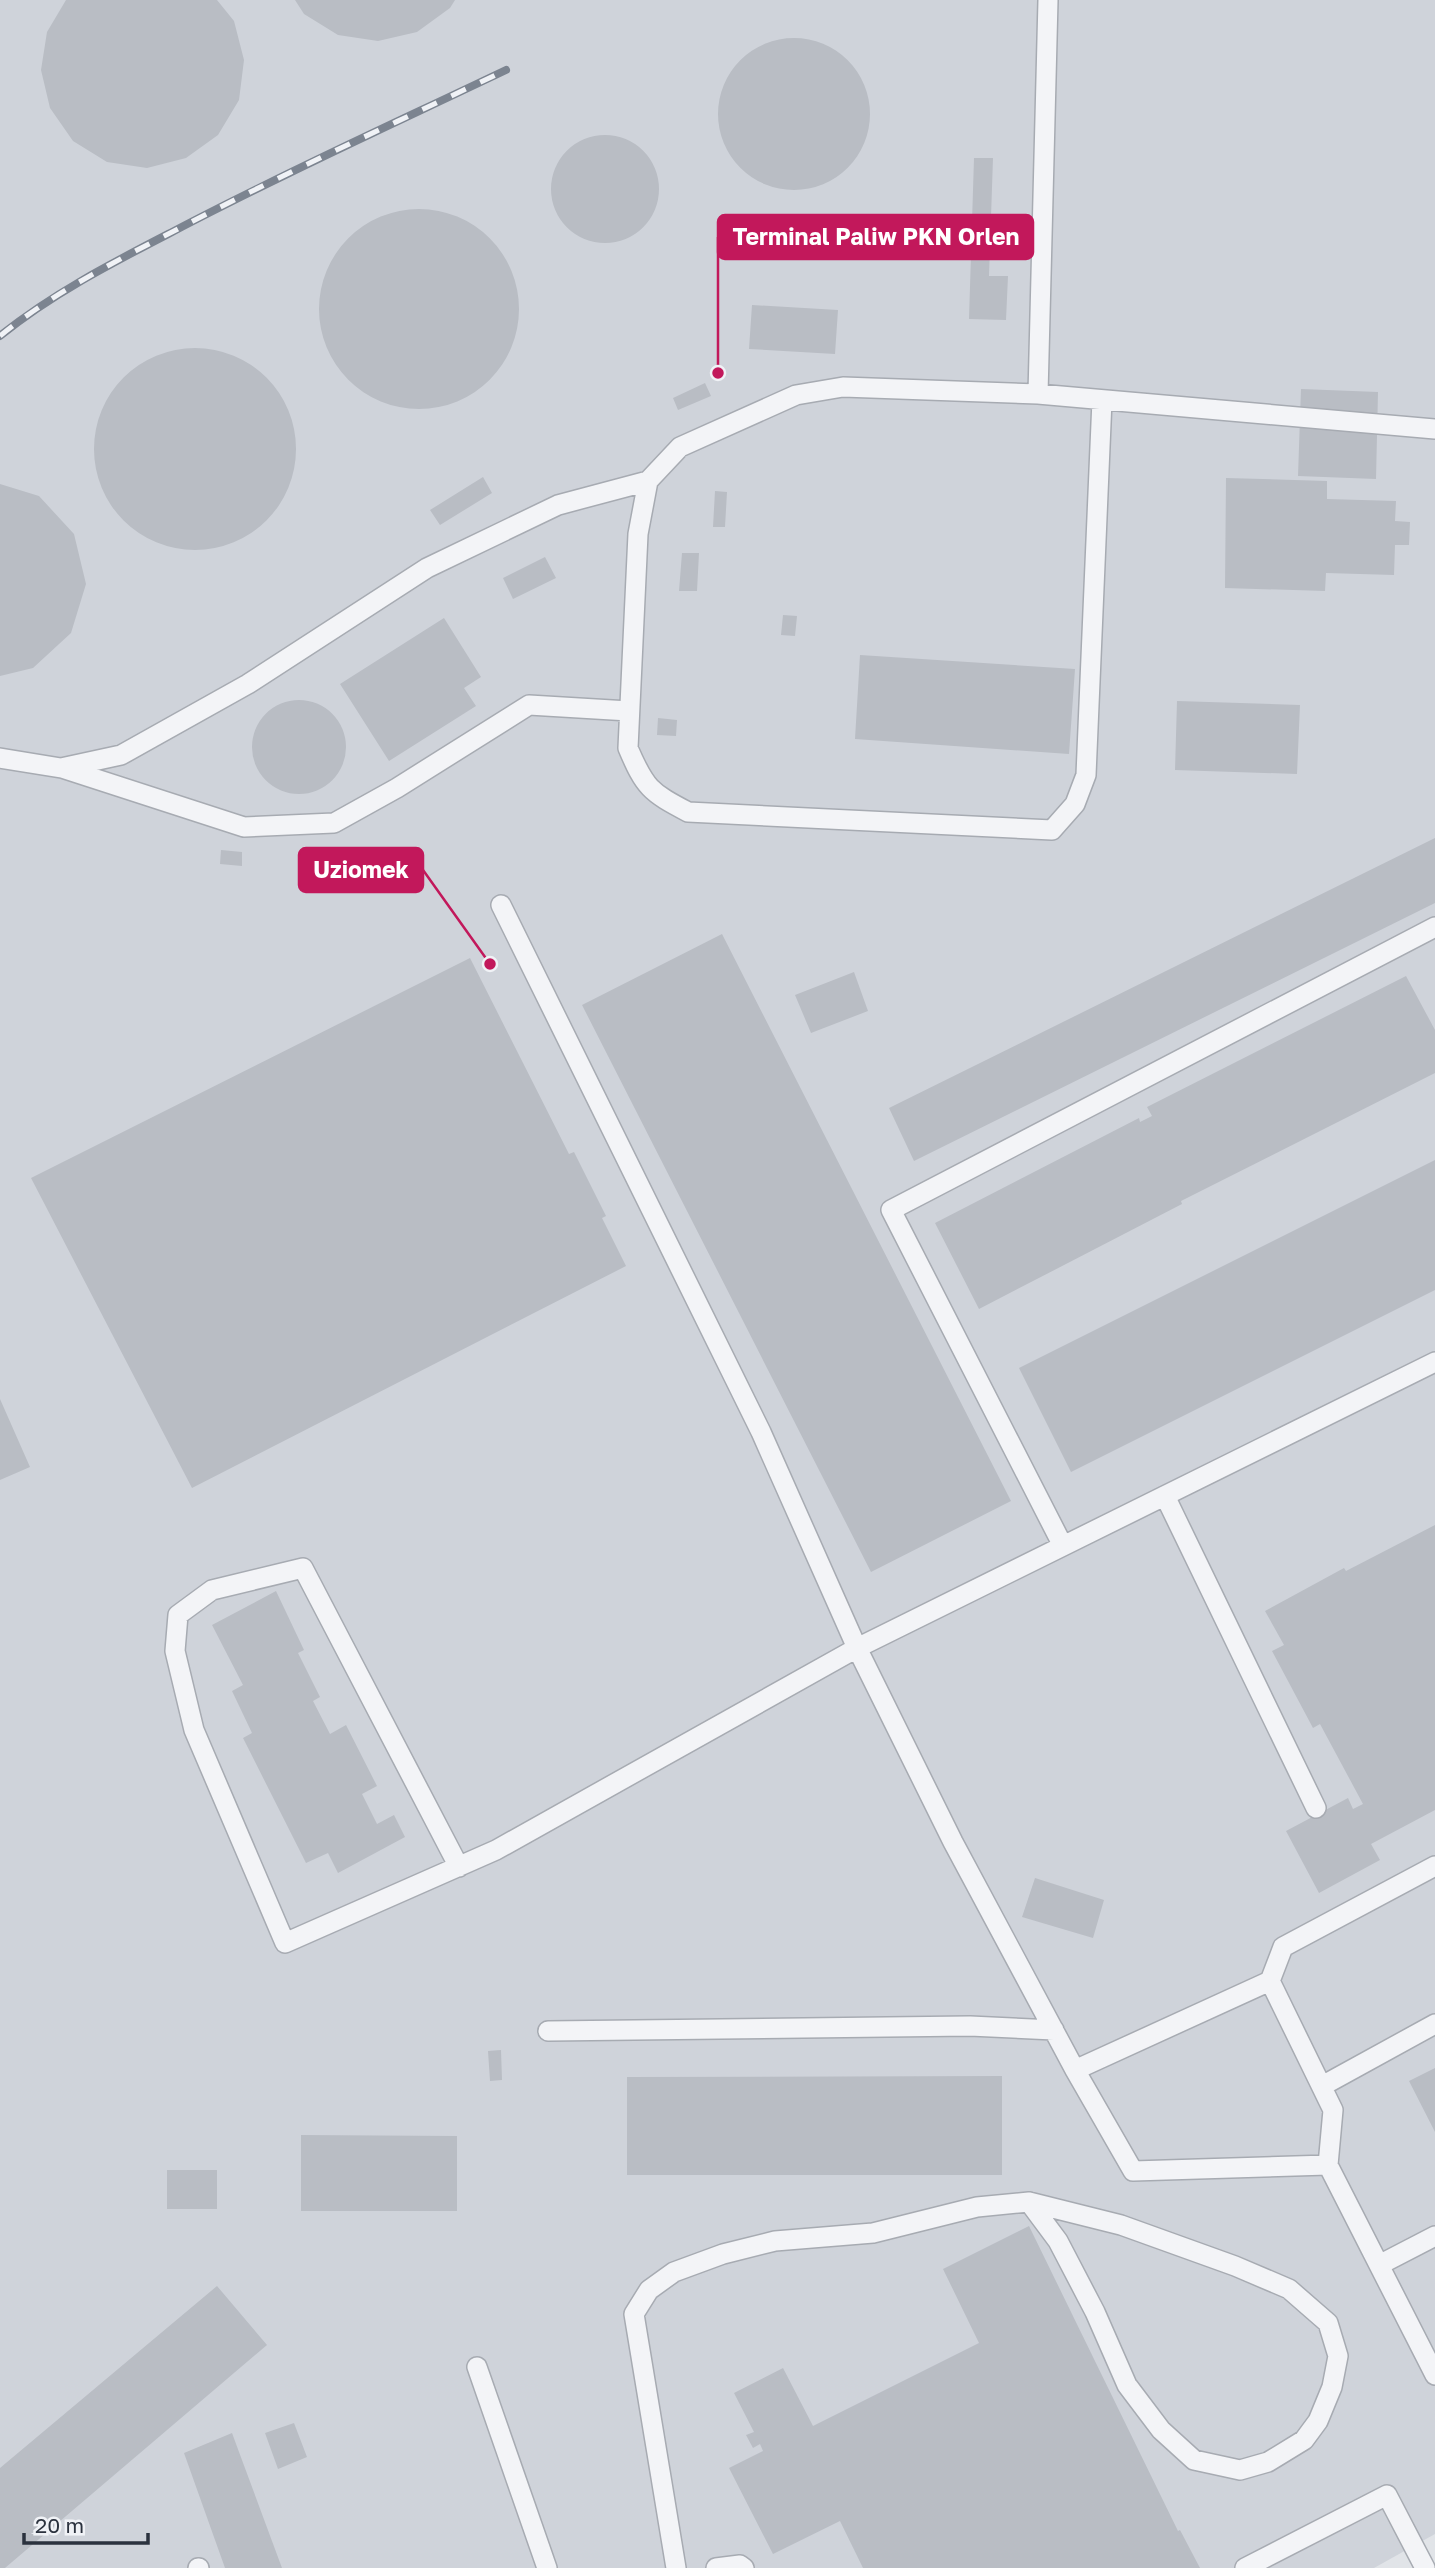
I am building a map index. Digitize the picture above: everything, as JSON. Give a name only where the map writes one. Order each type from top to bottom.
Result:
[{"type":"lane","points":[[1038,394],[1048,0]]},
{"type":"lane","points":[[61,768],[121,755],[248,684],[427,568],[558,505],[648,481],[680,447],[796,395],[843,387],[1038,394],[1435,429]]},
{"type":"lane","points":[[648,481],[638,534],[628,748],[641,778],[655,795],[688,812],[1052,830],[1074,804],[1086,775],[1102,400]]},
{"type":"lane","points":[[0,758],[61,768],[244,827],[334,823],[397,788],[529,705],[629,711]]},
{"type":"lane","points":[[501,905],[761,1432],[857,1648],[953,1842],[1075,2070],[1133,2171],[1328,2165]]},
{"type":"lane","points":[[1063,1546],[891,1210],[1435,927]]},
{"type":"lane","points":[[459,1867],[303,1568],[212,1590],[178,1615],[175,1651],[194,1730],[285,1943],[459,1867],[496,1850],[857,1648],[1435,1362]]},
{"type":"lane","points":[[1165,1496],[1316,1808]]},
{"type":"lane","points":[[1075,2070],[1270,1981],[1283,1947],[1435,1867]]},
{"type":"lane","points":[[1270,1981],[1333,2110],[1328,2165],[1435,2375]]},
{"type":"lane","points":[[1322,2086],[1435,2024]]},
{"type":"lane","points":[[548,2031],[970,2026],[1054,2030]]},
{"type":"lane","points":[[676,2568],[634,2314],[649,2290],[674,2272],[723,2254],[775,2241],[873,2233],[977,2207],[1028,2202],[1121,2225],[1235,2266],[1289,2289],[1328,2323],[1338,2356],[1332,2387],[1318,2421],[1304,2440],[1268,2462],[1240,2470],[1194,2460],[1161,2430],[1127,2385],[1095,2312],[1058,2241],[1028,2202]]},
{"type":"lane","points":[[1379,2265],[1435,2236]]},
{"type":"lane","points":[[477,2367],[547,2568]]},
{"type":"lane","points":[[1245,2568],[1387,2495],[1425,2568]]},
{"type":"lane","points":[[716,2568],[740,2565],[744,2568]]},
{"type":"shaded area","points":[[0,0],[1435,0],[1435,2534],[1374,2568],[0,2568]]},
{"type":"building","points":[[66,0],[217,0],[234,21],[244,60],[239,100],[218,135],[186,158],[147,168],[107,162],[73,141],[50,108],[41,70],[47,32]]},
{"type":"building","points":[[295,0],[455,0],[450,8],[417,32],[378,41],[338,35],[304,14]]},
{"type":"building","points":[[794,38],[823,44],[848,60],[864,85],[870,114],[864,143],[848,168],[823,184],[794,190],[765,184],[740,168],[724,143],[718,114],[724,85],[740,60],[765,44]]},
{"type":"building","points":[[605,135],[626,139],[643,151],[655,168],[659,189],[655,210],[643,227],[626,239],[605,243],[584,239],[567,227],[555,210],[551,189],[555,168],[567,151],[584,139]]},
{"type":"building","points":[[974,158],[993,158],[989,276],[1008,276],[1006,320],[969,319]]},
{"type":"building","points":[[419,209],[457,216],[490,238],[512,271],[519,309],[512,347],[490,380],[457,402],[419,409],[381,402],[348,380],[326,347],[319,309],[326,271],[348,238],[381,216]]},
{"type":"building","points":[[752,305],[838,310],[835,354],[749,349]]},
{"type":"building","points":[[195,348],[234,355],[267,377],[289,410],[296,449],[289,488],[267,521],[234,543],[195,550],[156,543],[123,521],[101,488],[94,449],[101,410],[123,377],[156,355]]},
{"type":"building","points":[[705,383],[711,396],[678,410],[673,398]]},
{"type":"building","points":[[1301,389],[1378,392],[1376,479],[1298,476]]},
{"type":"building","points":[[483,477],[492,493],[440,525],[430,510]]},
{"type":"building","points":[[1226,478],[1327,481],[1327,499],[1396,501],[1395,521],[1410,522],[1409,545],[1395,545],[1394,575],[1326,573],[1325,591],[1225,588]]},
{"type":"building","points":[[0,484],[39,496],[74,534],[86,584],[71,633],[33,668],[0,676]]},
{"type":"building","points":[[715,491],[727,492],[725,527],[713,527]]},
{"type":"building","points":[[682,553],[699,553],[697,591],[679,591]]},
{"type":"building","points":[[545,557],[556,578],[513,599],[503,578]]},
{"type":"building","points":[[783,615],[797,616],[795,636],[781,635]]},
{"type":"building","points":[[444,618],[481,677],[464,688],[476,706],[389,761],[340,684]]},
{"type":"building","points":[[860,655],[1075,669],[1069,754],[855,739]]},
{"type":"building","points":[[299,700],[317,704],[332,714],[342,729],[346,747],[342,765],[332,780],[317,790],[299,794],[281,790],[266,780],[256,765],[252,747],[256,729],[266,714],[281,704]]},
{"type":"building","points":[[1177,701],[1300,705],[1297,774],[1175,770]]},
{"type":"building","points":[[658,718],[677,720],[676,736],[657,735]]},
{"type":"building","points":[[1435,838],[1435,903],[914,1161],[889,1108]]},
{"type":"building","points":[[221,850],[242,852],[242,866],[220,864]]},
{"type":"building","points":[[722,934],[1011,1501],[871,1572],[582,1005]]},
{"type":"building","points":[[470,958],[569,1154],[574,1152],[606,1216],[602,1218],[626,1266],[192,1488],[31,1178]]},
{"type":"building","points":[[854,972],[868,1011],[811,1033],[795,995]]},
{"type":"building","points":[[1406,976],[1435,1030],[1435,1073],[1181,1201],[1182,1204],[979,1309],[935,1223],[1139,1118],[1140,1122],[1152,1116],[1147,1107]]},
{"type":"building","points":[[1435,1160],[1435,1290],[1071,1472],[1019,1368]]},
{"type":"building","points":[[0,1399],[30,1467],[0,1480]]},
{"type":"building","points":[[1435,1525],[1435,1810],[1371,1844],[1380,1860],[1319,1893],[1286,1831],[1348,1798],[1353,1809],[1363,1804],[1320,1724],[1313,1728],[1272,1651],[1284,1645],[1265,1611],[1344,1568],[1346,1571]]},
{"type":"building","points":[[276,1591],[304,1650],[298,1653],[320,1697],[313,1701],[330,1734],[346,1725],[377,1786],[362,1794],[377,1824],[394,1815],[405,1837],[338,1873],[328,1853],[306,1863],[243,1738],[252,1733],[232,1691],[243,1685],[212,1625]]},
{"type":"building","points":[[1035,1878],[1104,1900],[1093,1938],[1022,1917]]},
{"type":"building","points":[[501,2050],[502,2080],[490,2081],[488,2051]]},
{"type":"building","points":[[1435,2068],[1435,2132],[1409,2081]]},
{"type":"building","points":[[1002,2076],[1002,2175],[627,2175],[627,2077]]},
{"type":"building","points":[[301,2135],[457,2136],[457,2211],[301,2211]]},
{"type":"building","points":[[167,2170],[217,2170],[217,2209],[167,2209]]},
{"type":"building","points":[[1029,2226],[1178,2531],[1180,2530],[1200,2568],[863,2568],[840,2521],[773,2554],[729,2468],[763,2451],[760,2444],[753,2448],[746,2435],[754,2432],[734,2393],[783,2368],[813,2426],[979,2343],[943,2269]]},
{"type":"building","points":[[217,2286],[267,2345],[5,2568],[0,2568],[0,2468]]},
{"type":"building","points":[[294,2423],[307,2457],[278,2469],[265,2433]]},
{"type":"building","points":[[232,2433],[282,2568],[225,2568],[184,2453]]},
{"type":"railway","points":[[0,336],[63,292],[129,254],[297,169],[506,70]]},
{"type":"place","name":"Terminal Paliw PKN Orlen","points":[[718,373]]},
{"type":"place","name":"Uziomek","points":[[490,964]]}]
